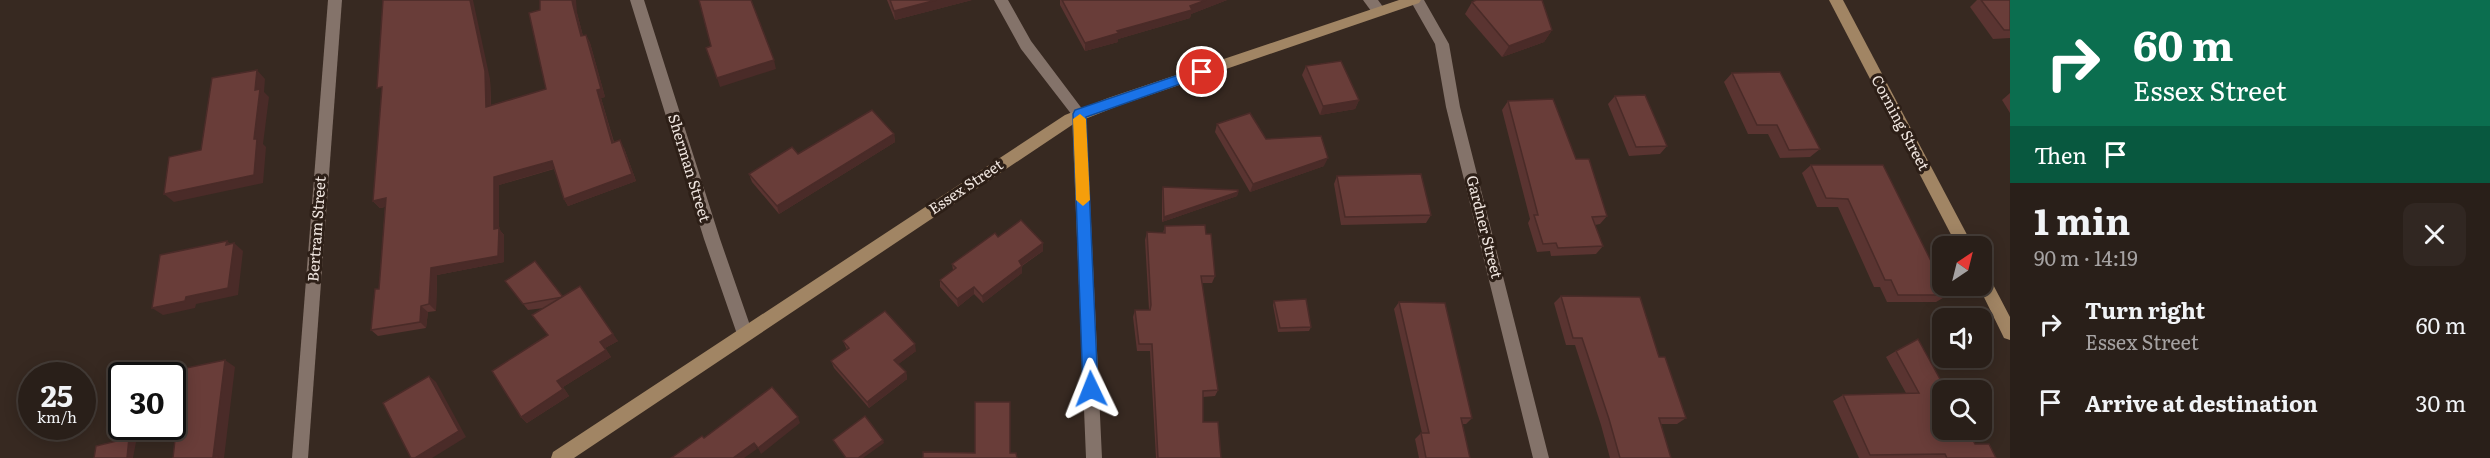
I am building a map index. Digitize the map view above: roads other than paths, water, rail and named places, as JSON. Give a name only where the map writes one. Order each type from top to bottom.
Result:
[{"type":"main road","name":"Essex Street","points":[[559,458],[1080,114],[1375,6],[1415,0]]},
{"type":"main road","name":"Corning Street","points":[[1836,0],[1960,236]]},
{"type":"main road","points":[[1991,296],[2010,333]]},
{"type":"street","name":"Bertram Street","points":[[300,458],[335,0]]},
{"type":"street","name":"Sherman Street","points":[[637,0],[712,239],[745,334]]},
{"type":"street","points":[[1001,0],[1026,45],[1080,114],[1094,458]]},
{"type":"street","name":"Gardner Street","points":[[1415,0],[1442,44],[1454,108],[1541,458]]}]
